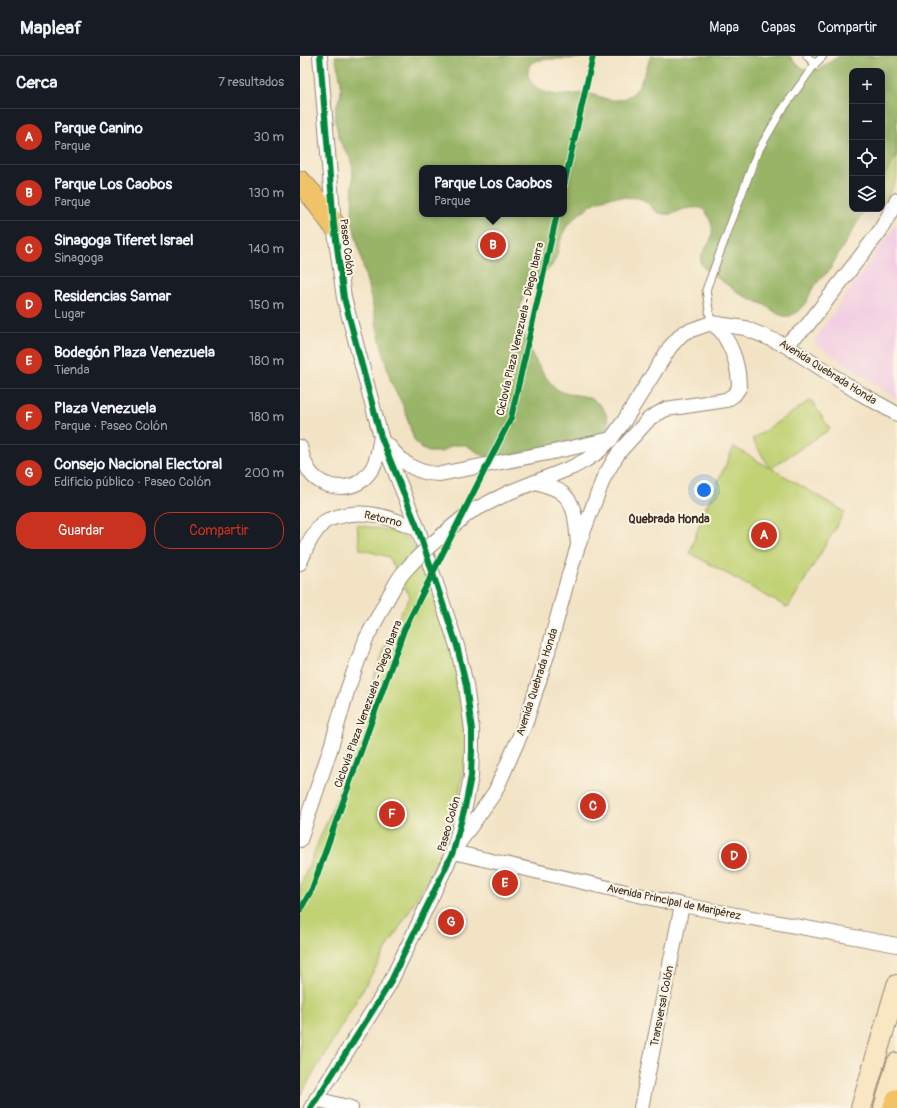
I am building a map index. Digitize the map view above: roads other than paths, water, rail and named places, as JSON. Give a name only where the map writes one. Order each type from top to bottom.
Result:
[{"type":"main road","points":[[300,182],[312,195],[334,225]]},
{"type":"main road","points":[[861,1108],[897,985]]},
{"type":"main road","points":[[884,1108],[897,1063]]},
{"type":"main road","points":[[894,1108],[897,1100]]},
{"type":"street","name":"Paseo Colón","points":[[313,1105],[389,985],[453,852],[465,807],[471,776],[472,730],[466,685],[457,646],[418,530],[381,437],[344,298],[334,225],[320,56]]},
{"type":"street","points":[[785,345],[811,321],[880,231],[897,200]]},
{"type":"street","name":"Avenida Quebrada Honda","points":[[453,852],[495,792],[526,722],[548,652],[578,546],[604,477],[619,452],[650,418],[666,409],[726,400],[734,395],[739,388],[738,371],[732,352],[722,332],[711,323]]},
{"type":"street","name":"Avenida Quebrada Honda","points":[[611,438],[642,393],[660,361],[670,347],[683,333],[711,323],[745,328],[785,345],[858,392],[897,414]]},
{"type":"street","name":"Paseo Colón","points":[[381,437],[394,453],[408,465],[419,472],[430,474],[440,474],[531,457],[611,438]]},
{"type":"street","points":[[300,447],[307,468],[316,479],[330,486],[344,487],[360,482],[368,474],[374,465],[381,437]]},
{"type":"street","points":[[300,840],[331,747],[348,688],[366,639],[390,594],[403,574],[420,555],[470,512],[510,492],[586,460],[598,452],[611,438]]},
{"type":"street","name":"Avenida Quebrada Honda","points":[[536,482],[563,493],[570,500],[573,509],[578,546]]},
{"type":"street","name":"Retorno","points":[[300,563],[306,546],[324,522],[349,514],[379,516],[398,521],[418,530]]},
{"type":"street","name":"Avenida Principal de Maripérez","points":[[453,852],[682,905],[897,946]]},
{"type":"street","name":"Transversal Colón","points":[[641,1108],[682,905]]},
{"type":"street","points":[[313,1105],[351,1108]]},
{"type":"lane","points":[[807,56],[815,64]]},
{"type":"lane","points":[[711,323],[706,290],[757,153],[780,113],[815,64],[823,56]]},
{"type":"place","name":"Parque Los Caobos","points":[[493,245]]},
{"type":"place","name":"Parque Canino","points":[[764,535]]},
{"type":"place","name":"Sinagoga Tiferet Israel","points":[[593,806]]},
{"type":"place","name":"Plaza Venezuela","points":[[392,814]]},
{"type":"place","name":"Residencias Samar","points":[[734,856]]},
{"type":"place","name":"Bodegón Plaza Venezuela","points":[[505,883]]},
{"type":"place","name":"Consejo Nacional Electoral","points":[[451,922]]},
{"type":"district","name":"Quebrada Honda","points":[[669,519]]}]
